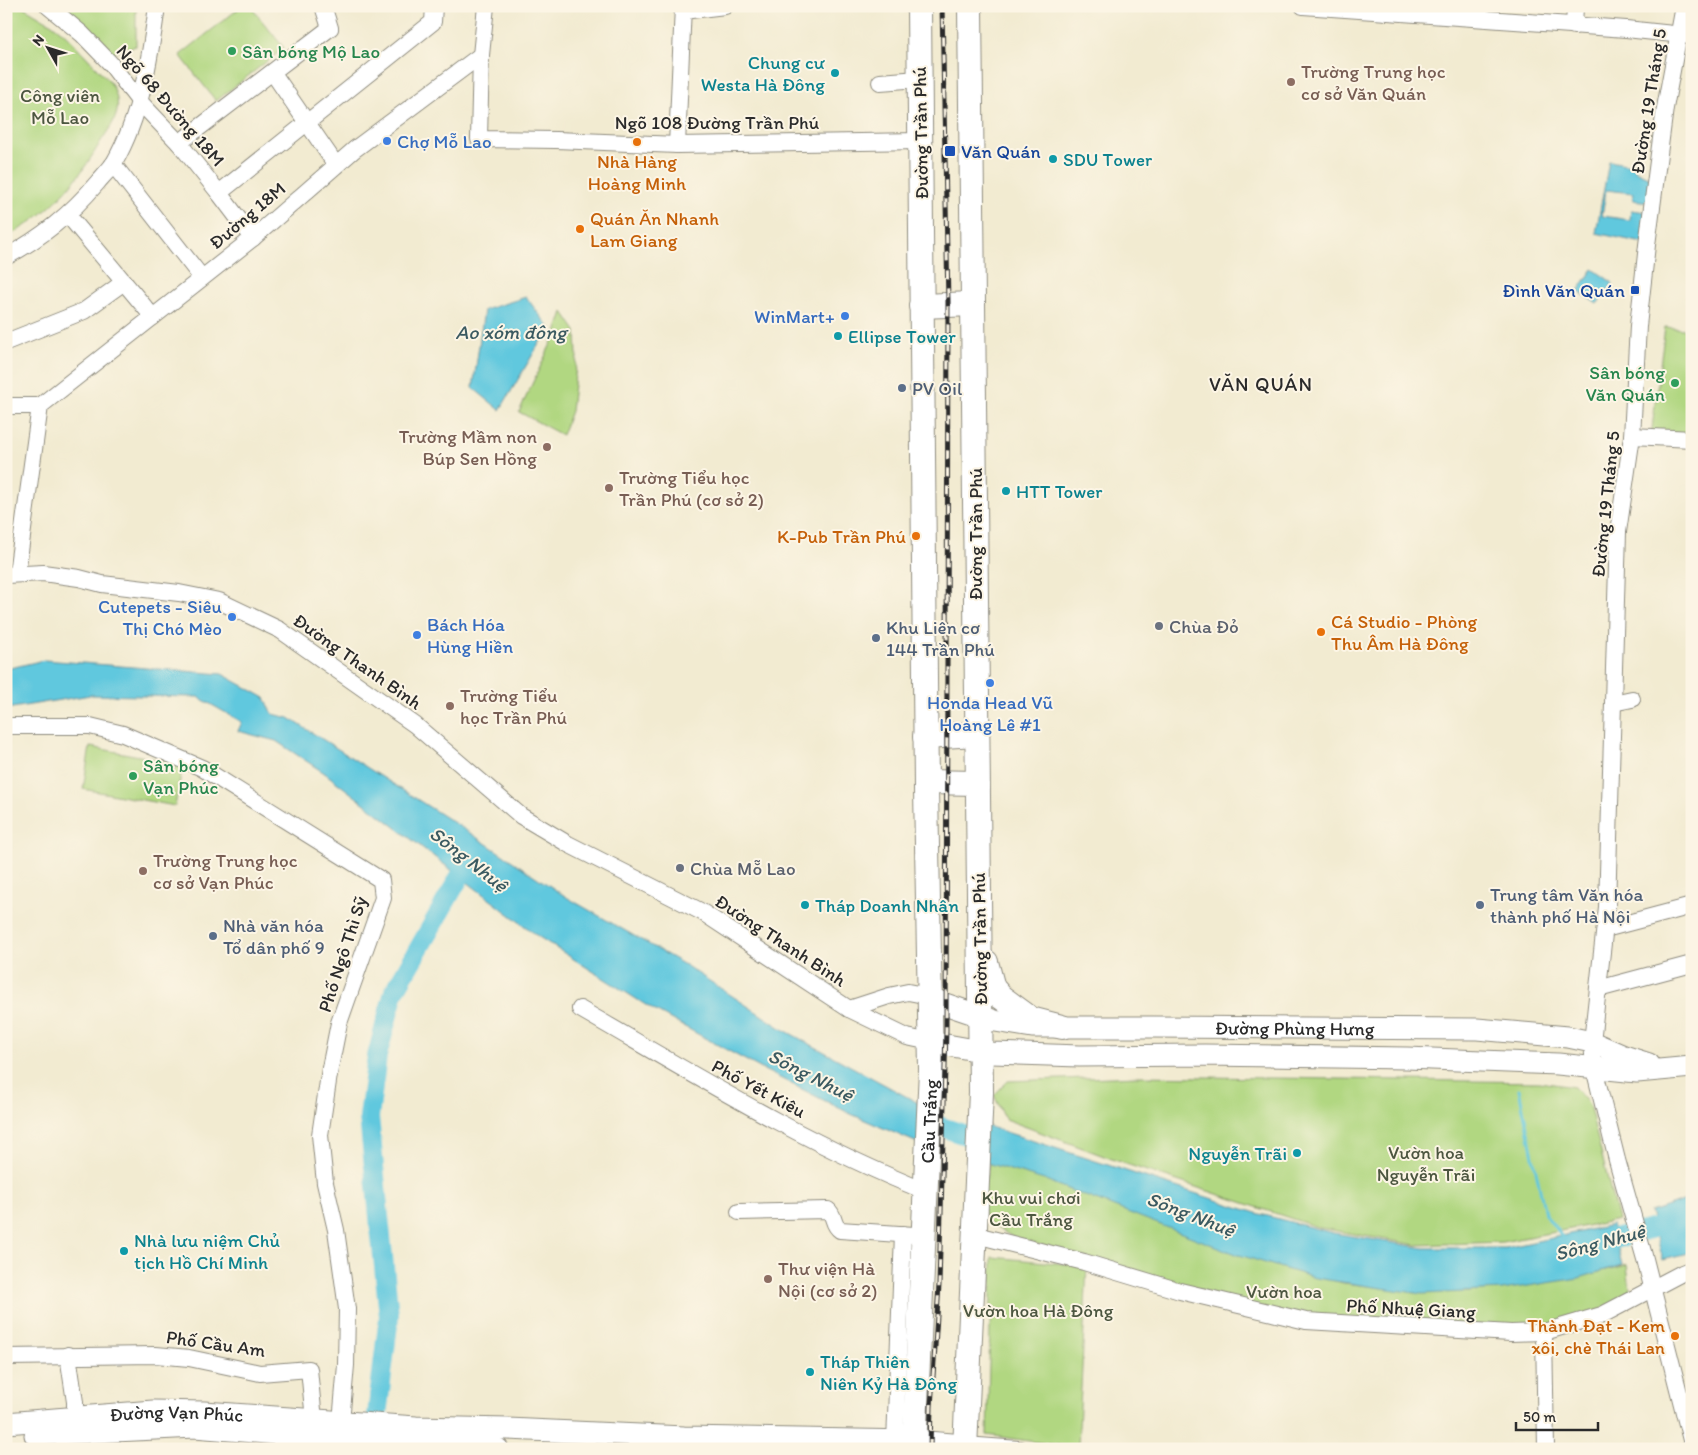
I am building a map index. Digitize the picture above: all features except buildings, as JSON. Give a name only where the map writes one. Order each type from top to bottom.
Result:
[{"type":"highway","name":"Đường Trần Phú","points":[[919,6],[926,782],[931,1069]]},
{"type":"highway","name":"Đường Trần Phú","points":[[970,6],[981,1092],[974,1236]]},
{"type":"highway","points":[[922,306],[973,304]]},
{"type":"highway","points":[[926,737],[977,734]]},
{"type":"highway","points":[[926,782],[977,783]]},
{"type":"highway","points":[[979,948],[988,968],[993,988],[1001,997],[1031,1019],[1062,1027]]},
{"type":"highway","name":"Cầu Trắng","points":[[905,1445],[913,1235],[925,1183],[931,1069]]},
{"type":"highway","points":[[971,1447],[974,1236]]},
{"type":"main road","name":"Đường Phùng Hưng","points":[[929,996],[942,1003],[995,1021],[1032,1028],[1477,1029],[1568,1037],[1592,1042],[1624,1056],[1661,1068]]},
{"type":"main road","points":[[1357,1058],[1358,1029]]},
{"type":"main road","points":[[1477,1029],[1477,1061]]},
{"type":"main road","name":"Đường Phùng Hưng","points":[[930,1042],[992,1054],[1079,1056],[1205,1055],[1477,1061],[1558,1064],[1637,1072],[1661,1068],[1692,1067]]},
{"type":"main road","name":"Đường Vạn Phúc","points":[[6,1422],[75,1410],[153,1411],[342,1434]]},
{"type":"main road","name":"Đường Vạn Phúc","points":[[6,1437],[195,1427],[235,1422],[314,1420],[342,1434]]},
{"type":"main road","points":[[342,1434],[489,1442],[971,1447]]},
{"type":"street","name":"Ngõ 68 Đường 18M","points":[[48,6],[82,34],[110,63],[138,101],[178,143],[253,238]]},
{"type":"street","points":[[6,258],[34,241],[68,215],[113,164],[128,134],[138,101],[151,46],[157,6]]},
{"type":"street","points":[[178,143],[330,28],[323,6]]},
{"type":"street","points":[[219,193],[433,22],[434,6]]},
{"type":"street","points":[[481,55],[486,6]]},
{"type":"street","points":[[677,145],[683,9],[725,6]]},
{"type":"street","points":[[1303,6],[1443,11],[1574,26],[1685,35]]},
{"type":"street","points":[[1574,26],[1575,6]]},
{"type":"street","name":"Đường 19 Tháng 5","points":[[1684,6],[1685,35],[1665,108],[1647,245],[1638,326],[1632,436],[1618,532],[1605,929],[1592,1042],[1594,1068],[1617,1160],[1649,1272],[1692,1444]]},
{"type":"street","name":"Ngõ 108 Đường Trần Phú","points":[[481,55],[479,140],[677,145],[920,141]]},
{"type":"street","name":"Đường 18M","points":[[40,406],[253,238],[336,165],[481,55]]},
{"type":"street","points":[[273,73],[336,165]]},
{"type":"street","points":[[880,82],[919,79]]},
{"type":"street","points":[[113,164],[202,278]]},
{"type":"street","points":[[68,215],[152,317]]},
{"type":"street","points":[[6,342],[84,311],[124,282]]},
{"type":"street","points":[[6,406],[40,406],[11,574]]},
{"type":"street","points":[[1632,436],[1692,439]]},
{"type":"street","name":"Đường Thanh Bình","points":[[11,574],[43,573],[79,578],[102,584],[179,593],[219,601],[280,630],[415,725],[521,816],[568,844],[702,912],[849,1008],[907,1036],[930,1042]]},
{"type":"street","points":[[1613,703],[1632,699]]},
{"type":"street","name":"Phố Ngô Thì Sỹ","points":[[6,726],[90,726],[123,734],[202,768],[381,880],[383,898],[340,1024],[330,1068],[320,1135],[325,1183],[336,1230],[347,1309],[342,1434]]},
{"type":"street","points":[[1605,929],[1692,906]]},
{"type":"street","points":[[1598,989],[1692,964]]},
{"type":"street","name":"Đường Thanh Bình","points":[[849,1008],[908,992],[929,996]]},
{"type":"street","name":"Phố Yết Kiêu","points":[[580,1009],[721,1092],[863,1164],[925,1183]]},
{"type":"street","points":[[739,1212],[828,1210],[832,1212],[835,1226],[840,1230],[913,1235]]},
{"type":"street","name":"Phố Nhuệ Giang","points":[[974,1236],[1084,1262],[1180,1291],[1306,1321],[1475,1332],[1544,1332],[1602,1315],[1692,1269]]},
{"type":"street","points":[[1544,1332],[1546,1449]]},
{"type":"street","name":"Phố Cầu Am","points":[[6,1357],[69,1358],[156,1355],[202,1360],[260,1373],[309,1370],[314,1420]]},
{"type":"street","points":[[69,1358],[75,1410]]},
{"type":"street","points":[[971,1447],[1019,1449]]},
{"type":"green space","name":"Công viên Mỗ Lao","points":[[6,6],[22,6],[66,35],[110,82],[116,95],[117,107],[116,115],[110,127],[72,184],[49,208],[6,237]]},
{"type":"green space","points":[[64,6],[136,6],[136,46],[112,53],[84,23]]},
{"type":"green space","name":"Sân bóng Mộ Lao","points":[[242,6],[250,6],[284,48],[216,101],[180,55]]},
{"type":"green space","points":[[563,312],[576,331],[577,357],[571,411],[562,435],[519,412],[556,333]]},
{"type":"green space","name":"Sân bóng Văn Quán","points":[[1665,327],[1692,330],[1692,438],[1651,436]]},
{"type":"green space","name":"Sân bóng Vạn Phúc","points":[[90,747],[183,764],[175,806],[83,789]]},
{"type":"green space","name":"Vườn hoa Nguyễn Trãi","points":[[1139,1076],[1539,1082],[1574,1087],[1589,1104],[1618,1220],[1502,1242],[1416,1245],[1320,1228],[1120,1162],[1005,1119],[994,1095],[1008,1081]]},
{"type":"green space","points":[[989,1163],[1044,1177],[1263,1261],[1343,1283],[1415,1291],[1468,1292],[1502,1289],[1582,1276],[1627,1265],[1630,1290],[1603,1313],[1544,1329],[1306,1320],[1012,1237],[987,1221],[980,1203]]},
{"type":"green space","name":"Vườn hoa Hà Đông","points":[[992,1257],[1087,1266],[1078,1448],[987,1435]]},
{"type":"water","points":[[1609,161],[1631,165],[1637,172],[1652,179],[1649,202],[1633,200],[1633,193],[1606,190],[1602,216],[1630,220],[1631,210],[1647,212],[1643,243],[1596,233]]},
{"type":"water","points":[[1593,269],[1613,283],[1597,304],[1578,291]]},
{"type":"water","name":"Ao xóm đông","points":[[526,297],[549,327],[500,410],[473,388],[484,310]]},
{"type":"water","points":[[44,660],[222,674],[265,698],[273,714],[289,718],[467,831],[568,898],[685,965],[784,1030],[922,1105],[920,1144],[851,1114],[760,1068],[652,1009],[539,937],[326,774],[276,741],[238,731],[242,722],[198,697],[90,695],[6,709],[6,669]]},
{"type":"water","points":[[981,1124],[1256,1213],[1333,1233],[1424,1248],[1505,1248],[1612,1225],[1622,1265],[1579,1278],[1502,1290],[1422,1294],[1315,1278],[1236,1254],[1044,1180],[980,1161]]},
{"type":"water","points":[[1692,1198],[1692,1253],[1663,1260],[1650,1212]]},
{"type":"waterway","points":[[374,1440],[389,1316],[369,1117],[377,1056],[394,992],[471,857]]},
{"type":"waterway","points":[[1519,1089],[1545,1214],[1562,1237]]},
{"type":"waterway","name":"Sông Nhuệ","points":[[914,1118],[993,1144]]},
{"type":"waterway","name":"Sông Nhuệ","points":[[1590,1246],[1692,1217]]},
{"type":"railway","points":[[930,1449],[939,1285],[946,1030],[948,301],[942,6]]},
{"type":"place","name":"Sân bóng Mộ Lao","points":[[232,51]]},
{"type":"place","name":"Chung cư Westa Hà Đông","points":[[835,73]]},
{"type":"place","name":"Trường Trung học cơ sở Văn Quán","points":[[1291,82]]},
{"type":"place","name":"Chợ Mỗ Lao","points":[[387,141]]},
{"type":"place","name":"Nhà Hàng Hoàng Minh","points":[[637,142]]},
{"type":"place","name":"Văn Quán","points":[[950,151]]},
{"type":"place","name":"SDU Tower","points":[[1053,159]]},
{"type":"place","name":"Quán Ăn Nhanh Lam Giang","points":[[580,229]]},
{"type":"place","name":"Đình Văn Quán","points":[[1635,290]]},
{"type":"place","name":"WinMart+","points":[[845,316]]},
{"type":"place","name":"Ellipse Tower","points":[[838,336]]},
{"type":"place","name":"Sân bóng Văn Quán","points":[[1675,383]]},
{"type":"place","name":"PV Oil","points":[[902,388]]},
{"type":"place","name":"Trường Mầm non Búp Sen Hồng","points":[[547,447]]},
{"type":"place","name":"Trường Tiểu học Trần Phú (cơ sở 2)","points":[[609,488]]},
{"type":"place","name":"HTT Tower","points":[[1006,491]]},
{"type":"place","name":"K-Pub Trần Phú","points":[[916,536]]},
{"type":"place","name":"Cutepets - Siêu Thị Chó Mèo","points":[[232,617]]},
{"type":"place","name":"Chùa Đỏ","points":[[1159,626]]},
{"type":"place","name":"Cá Studio - Phòng Thu Âm Hà Đông","points":[[1321,632]]},
{"type":"place","name":"Bách Hóa Hùng Hiền","points":[[417,635]]},
{"type":"place","name":"Khu Liên cơ 144 Trần Phú","points":[[876,638]]},
{"type":"place","name":"Honda Head Vũ Hoàng Lê #1","points":[[990,683]]},
{"type":"place","name":"Trường Tiểu học Trần Phú","points":[[450,706]]},
{"type":"place","name":"Sân bóng Vạn Phúc","points":[[133,776]]},
{"type":"place","name":"Chùa Mỗ Lao","points":[[680,868]]},
{"type":"place","name":"Trường Trung học cơ sở Vạn Phúc","points":[[143,871]]},
{"type":"place","name":"Tháp Doanh Nhân","points":[[805,905]]},
{"type":"place","name":"Trung tâm Văn hóa thành phố Hà Nội","points":[[1480,905]]},
{"type":"place","name":"Nhà văn hóa Tổ dân phố 9","points":[[213,936]]},
{"type":"place","name":"Nguyễn Trãi","points":[[1297,1153]]},
{"type":"place","name":"Nhà lưu niệm Chủ tịch Hồ Chí Minh","points":[[124,1251]]},
{"type":"place","name":"Thư viện Hà Nội (cơ sở 2)","points":[[768,1279]]},
{"type":"place","name":"Thành Đạt - Kem xôi, chè Thái Lan","points":[[1675,1336]]},
{"type":"place","name":"Tháp Thiên Niên Kỷ Hà Đông","points":[[810,1372]]},
{"type":"district","name":"VĂN QUÁN","points":[[1261,384]]},
{"type":"park label","name":"Khu vui chơi Cầu Trắng","points":[[1031,1208]]},
{"type":"park label","name":"Vườn hoa","points":[[1284,1291]]}]
